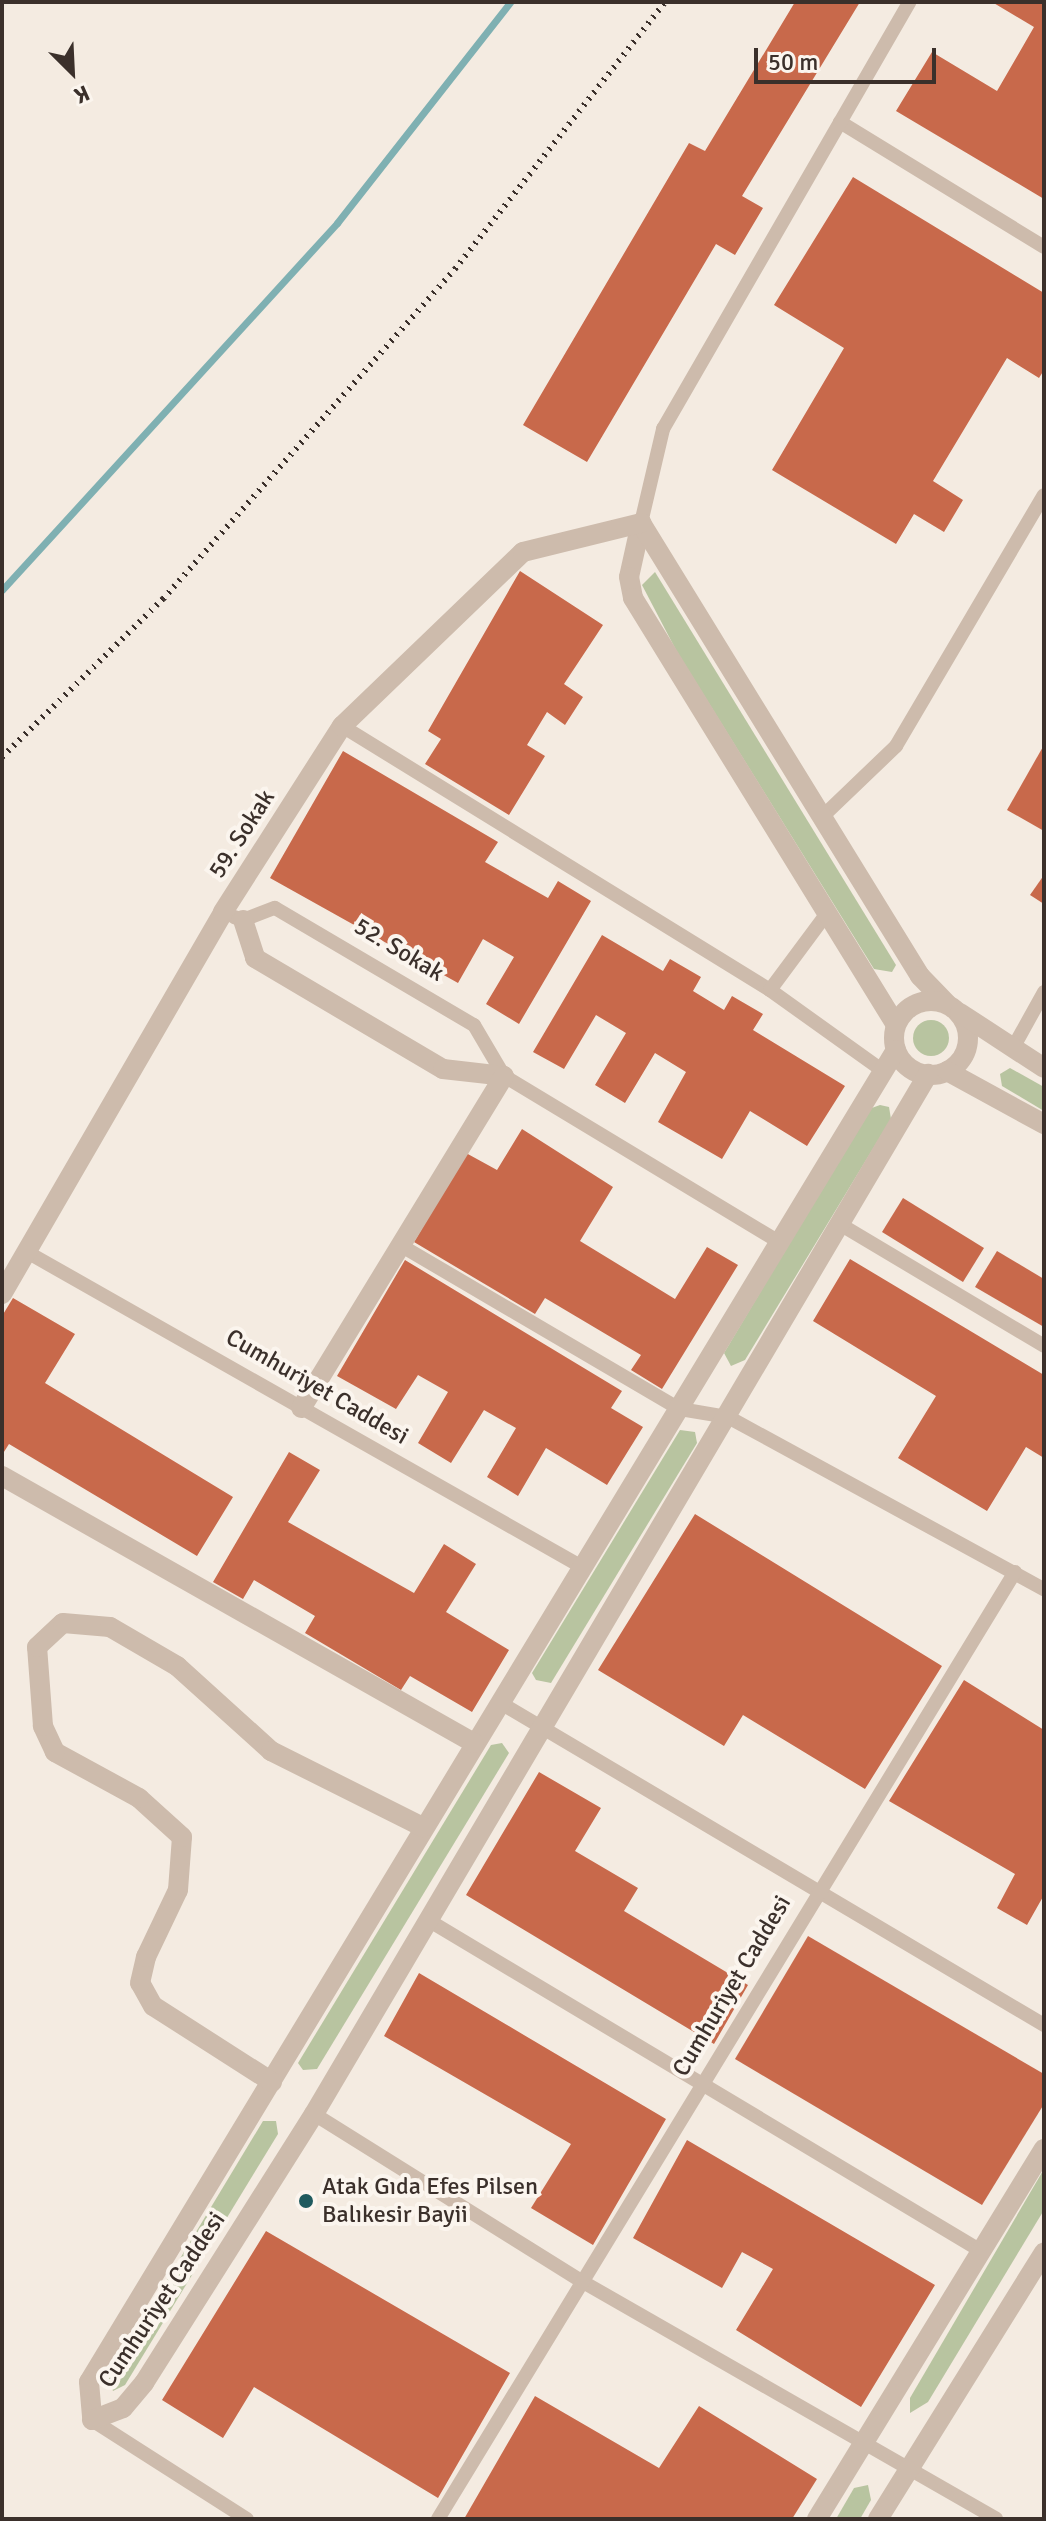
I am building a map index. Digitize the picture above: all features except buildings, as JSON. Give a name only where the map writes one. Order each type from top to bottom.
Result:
[{"type":"street","name":"59. Sokak","points":[[2,1294],[223,912],[342,726],[523,552],[641,523]]},
{"type":"street","points":[[641,523],[920,976],[952,1008],[1044,1068]]},
{"type":"street","points":[[641,523],[629,577],[633,598],[825,916],[896,1025],[896,1050],[910,1069],[937,1073],[1044,1124]]},
{"type":"street","name":"52. Sokak","points":[[243,920],[255,958],[443,1069],[504,1076]]},
{"type":"street","points":[[896,1025],[912,1006],[952,1008]]},
{"type":"street","points":[[937,1073],[967,1044],[952,1008]]},
{"type":"street","name":"Cumhuriyet Caddesi","points":[[896,1050],[89,2382],[92,2420],[123,2408],[144,2383],[314,2114],[728,1417],[937,1073]]},
{"type":"street","points":[[301,1408],[504,1076]]},
{"type":"street","points":[[2,1476],[474,1743]]},
{"type":"street","points":[[272,2082],[153,2006],[140,1983],[146,1957],[178,1890],[182,1837],[139,1798],[55,1752],[43,1726],[37,1647],[63,1623],[110,1627],[177,1666],[271,1751],[423,1827]]},
{"type":"street","points":[[817,2519],[1044,2149]]},
{"type":"street","points":[[878,2519],[1044,2252]]},
{"type":"lane","points":[[641,523],[663,429],[910,2]]},
{"type":"lane","points":[[840,122],[1044,247]]},
{"type":"lane","points":[[821,818],[896,746],[1044,495]]},
{"type":"lane","points":[[342,726],[770,990],[883,1071]]},
{"type":"lane","name":"52. Sokak","points":[[243,920],[275,908],[474,1025],[504,1076],[779,1242]]},
{"type":"lane","points":[[223,912],[243,920]]},
{"type":"lane","points":[[770,990],[825,916]]},
{"type":"lane","points":[[1013,1048],[1044,992]]},
{"type":"lane","points":[[843,1226],[1044,1346]]},
{"type":"lane","points":[[400,1245],[680,1409],[728,1417],[1044,1589]]},
{"type":"lane","name":"Cumhuriyet Caddesi","points":[[27,1252],[582,1567]]},
{"type":"lane","name":"Cumhuriyet Caddesi","points":[[438,2519],[1015,1572]]},
{"type":"lane","name":"Cumhuriyet Caddesi","points":[[499,1702],[821,1890],[1044,2025]]},
{"type":"lane","points":[[428,1920],[983,2252]]},
{"type":"lane","points":[[314,2114],[583,2282],[996,2519]]},
{"type":"lane","points":[[92,2420],[247,2519]]},
{"type":"green space","points":[[655,572],[896,965],[892,972],[874,969],[677,652],[642,585]]},
{"type":"green space","points":[[931,1020],[944,1025],[949,1038],[944,1051],[931,1056],[918,1051],[913,1038],[918,1025]]},
{"type":"green space","points":[[1010,1068],[1044,1087],[1044,1111],[1002,1086],[1000,1074]]},
{"type":"green space","points":[[880,1105],[889,1107],[891,1119],[745,1360],[731,1366],[724,1353],[869,1109]]},
{"type":"green space","points":[[680,1430],[695,1432],[697,1443],[551,1683],[536,1680],[532,1673]]},
{"type":"green space","points":[[502,1743],[509,1753],[317,2069],[303,2070],[298,2063],[491,1745]]},
{"type":"green space","points":[[263,2121],[276,2121],[278,2134],[125,2385],[113,2391],[108,2378]]},
{"type":"green space","points":[[1044,2169],[1044,2210],[928,2402],[910,2413],[910,2398]]},
{"type":"green space","points":[[868,2485],[871,2500],[860,2519],[836,2519],[854,2488]]},
{"type":"waterway","points":[[2,590],[337,223],[510,2]]},
{"type":"railway","points":[[2,757],[163,599],[455,269],[665,2]]},
{"type":"place","name":"Atak Gıda Efes Pilsen Balıkesir Bayii","points":[[306,2201]]}]
